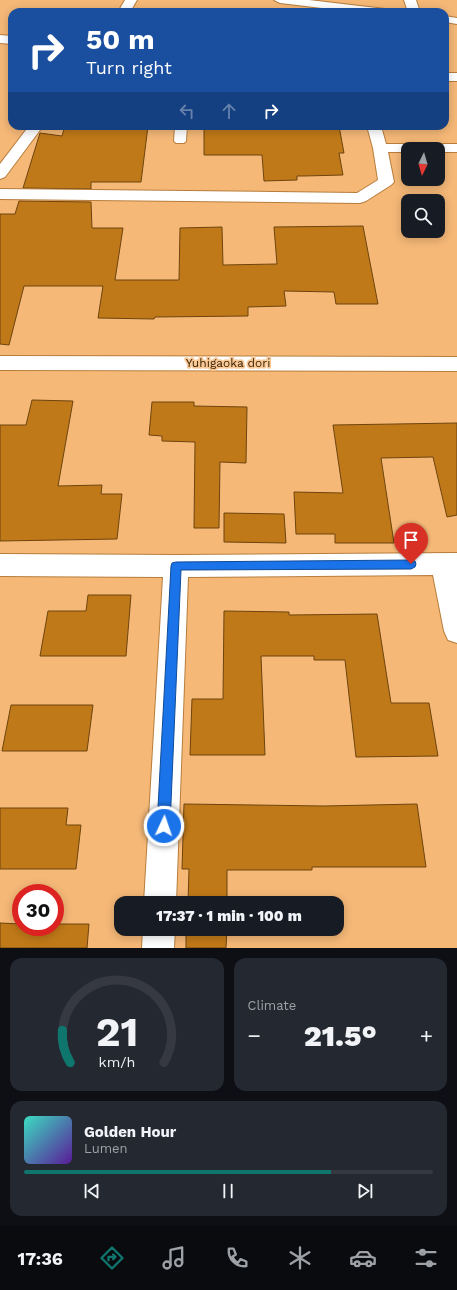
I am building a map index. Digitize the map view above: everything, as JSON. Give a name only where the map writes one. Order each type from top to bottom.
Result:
[{"type":"street","points":[[280,0],[333,8]]},
{"type":"street","points":[[0,174],[33,130]]},
{"type":"street","points":[[0,194],[360,198],[386,182],[375,130]]},
{"type":"street","points":[[380,148],[457,148]]},
{"type":"street","name":"Yuhigaoka dori","points":[[0,363],[457,364]]},
{"type":"street","points":[[0,565],[176,566],[450,564],[457,632]]},
{"type":"street","points":[[160,896],[176,566]]},
{"type":"street","points":[[158,948],[159,936]]},
{"type":"lane","points":[[180,141],[181,130]]},
{"type":"building","points":[[64,130],[148,130],[141,182],[91,182],[91,189],[23,188],[40,133],[62,136]]},
{"type":"building","points":[[204,130],[340,130],[344,153],[339,153],[343,175],[297,176],[297,180],[264,181],[262,155],[204,155]]},
{"type":"building","points":[[19,201],[91,202],[92,228],[123,228],[115,280],[179,280],[180,228],[222,227],[223,265],[277,264],[274,227],[363,226],[378,304],[336,304],[334,292],[284,291],[286,306],[248,307],[248,316],[155,317],[154,319],[98,318],[103,286],[24,286],[9,345],[0,344],[0,214],[15,214]]},
{"type":"building","points":[[32,400],[73,401],[58,486],[102,485],[101,494],[122,494],[117,539],[0,541],[0,425],[26,425]]},
{"type":"building","points":[[152,402],[194,402],[194,406],[247,407],[246,463],[220,462],[219,528],[194,528],[195,442],[162,441],[162,436],[149,435]]},
{"type":"building","points":[[457,423],[457,515],[447,517],[433,457],[381,458],[394,543],[335,543],[335,534],[296,534],[294,492],[343,493],[333,425]]},
{"type":"building","points":[[224,513],[284,514],[286,543],[224,542]]},
{"type":"building","points":[[88,595],[131,595],[126,656],[40,656],[48,611],[86,611]]},
{"type":"building","points":[[224,611],[289,612],[289,615],[377,614],[391,703],[429,703],[438,756],[356,757],[345,660],[314,660],[314,656],[261,656],[265,755],[190,755],[192,699],[223,699]]},
{"type":"building","points":[[11,705],[93,705],[87,751],[2,751]]},
{"type":"building","points":[[184,804],[324,806],[417,804],[426,867],[312,867],[312,870],[227,870],[227,896],[188,896],[189,869],[182,869]]},
{"type":"building","points":[[0,808],[68,808],[66,825],[81,825],[76,869],[0,869]]},
{"type":"building","points":[[0,923],[12,924],[12,936],[64,936],[64,924],[89,924],[87,948],[0,948]]},
{"type":"building","points":[[186,936],[227,936],[226,948],[186,948]]},
{"type":"route","points":[[164,826],[176,566],[411,564]]}]
